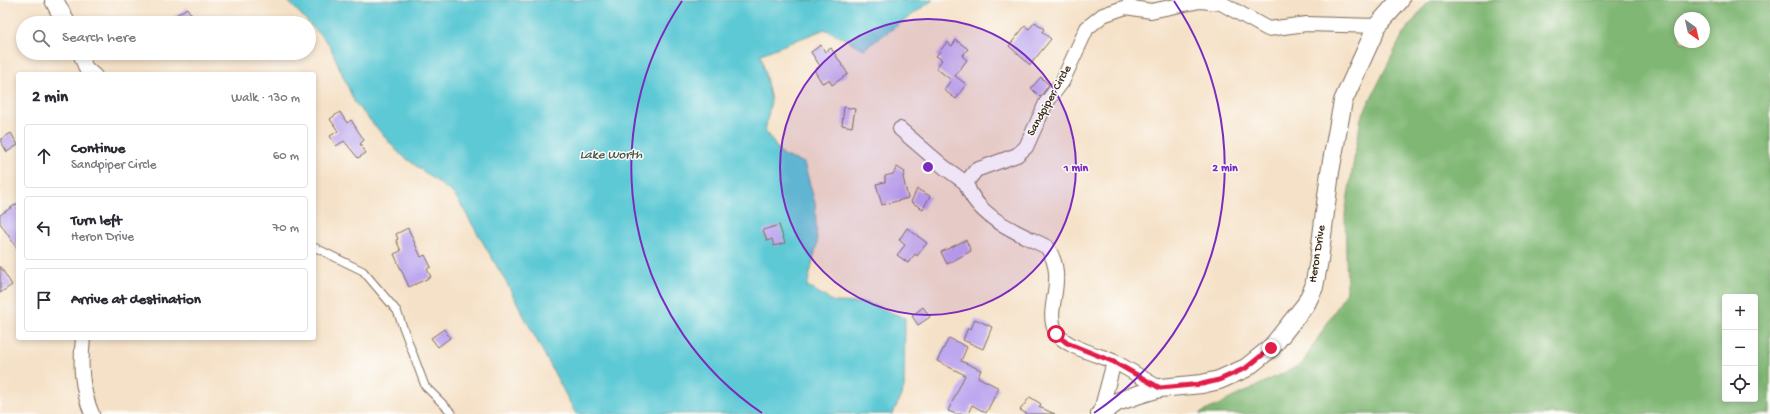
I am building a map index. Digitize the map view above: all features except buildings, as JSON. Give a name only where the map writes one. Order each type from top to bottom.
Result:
[{"type":"street","points":[[54,0],[62,16]]},
{"type":"street","name":"Heron Drive","points":[[1100,414],[1117,402],[1160,388],[1202,384],[1219,380],[1246,368],[1271,348],[1306,304],[1314,287],[1319,260],[1330,172],[1343,101],[1377,26],[1400,0]]},
{"type":"street","name":"Sandpiper Circle","points":[[966,183],[976,170],[1017,155],[1026,147],[1046,103],[1062,82],[1087,28],[1103,15],[1126,7],[1151,11],[1200,1],[1221,4],[1268,29],[1306,24],[1377,26]]},
{"type":"street","points":[[82,60],[87,72]]},
{"type":"street","points":[[900,129],[944,167],[966,183],[969,194],[980,208],[1004,226],[1047,247],[1050,252],[1057,278],[1052,321],[1056,334],[1067,343],[1114,362],[1160,388]]},
{"type":"street","points":[[83,340],[81,356],[82,384],[92,414]]},
{"type":"street","points":[[1100,414],[1114,362]]},
{"type":"lane","points":[[84,60],[96,72]]},
{"type":"lane","points":[[316,248],[363,272],[397,311],[425,386],[452,413]]},
{"type":"green space","points":[[1430,0],[1770,0],[1770,414],[1199,414],[1302,364],[1347,291],[1345,214],[1361,118],[1403,34]]},
{"type":"water","name":"Lake Worth","points":[[287,0],[933,0],[864,49],[825,29],[761,54],[771,101],[765,131],[782,155],[804,163],[815,203],[817,244],[807,286],[834,302],[868,303],[905,318],[904,388],[893,414],[576,414],[505,280],[455,195],[399,153],[355,103],[329,44],[316,30],[316,16],[302,16]]},
{"type":"route","points":[[1056,334],[1067,343],[1114,362],[1160,388],[1202,384],[1219,380],[1246,368],[1271,348]]}]
